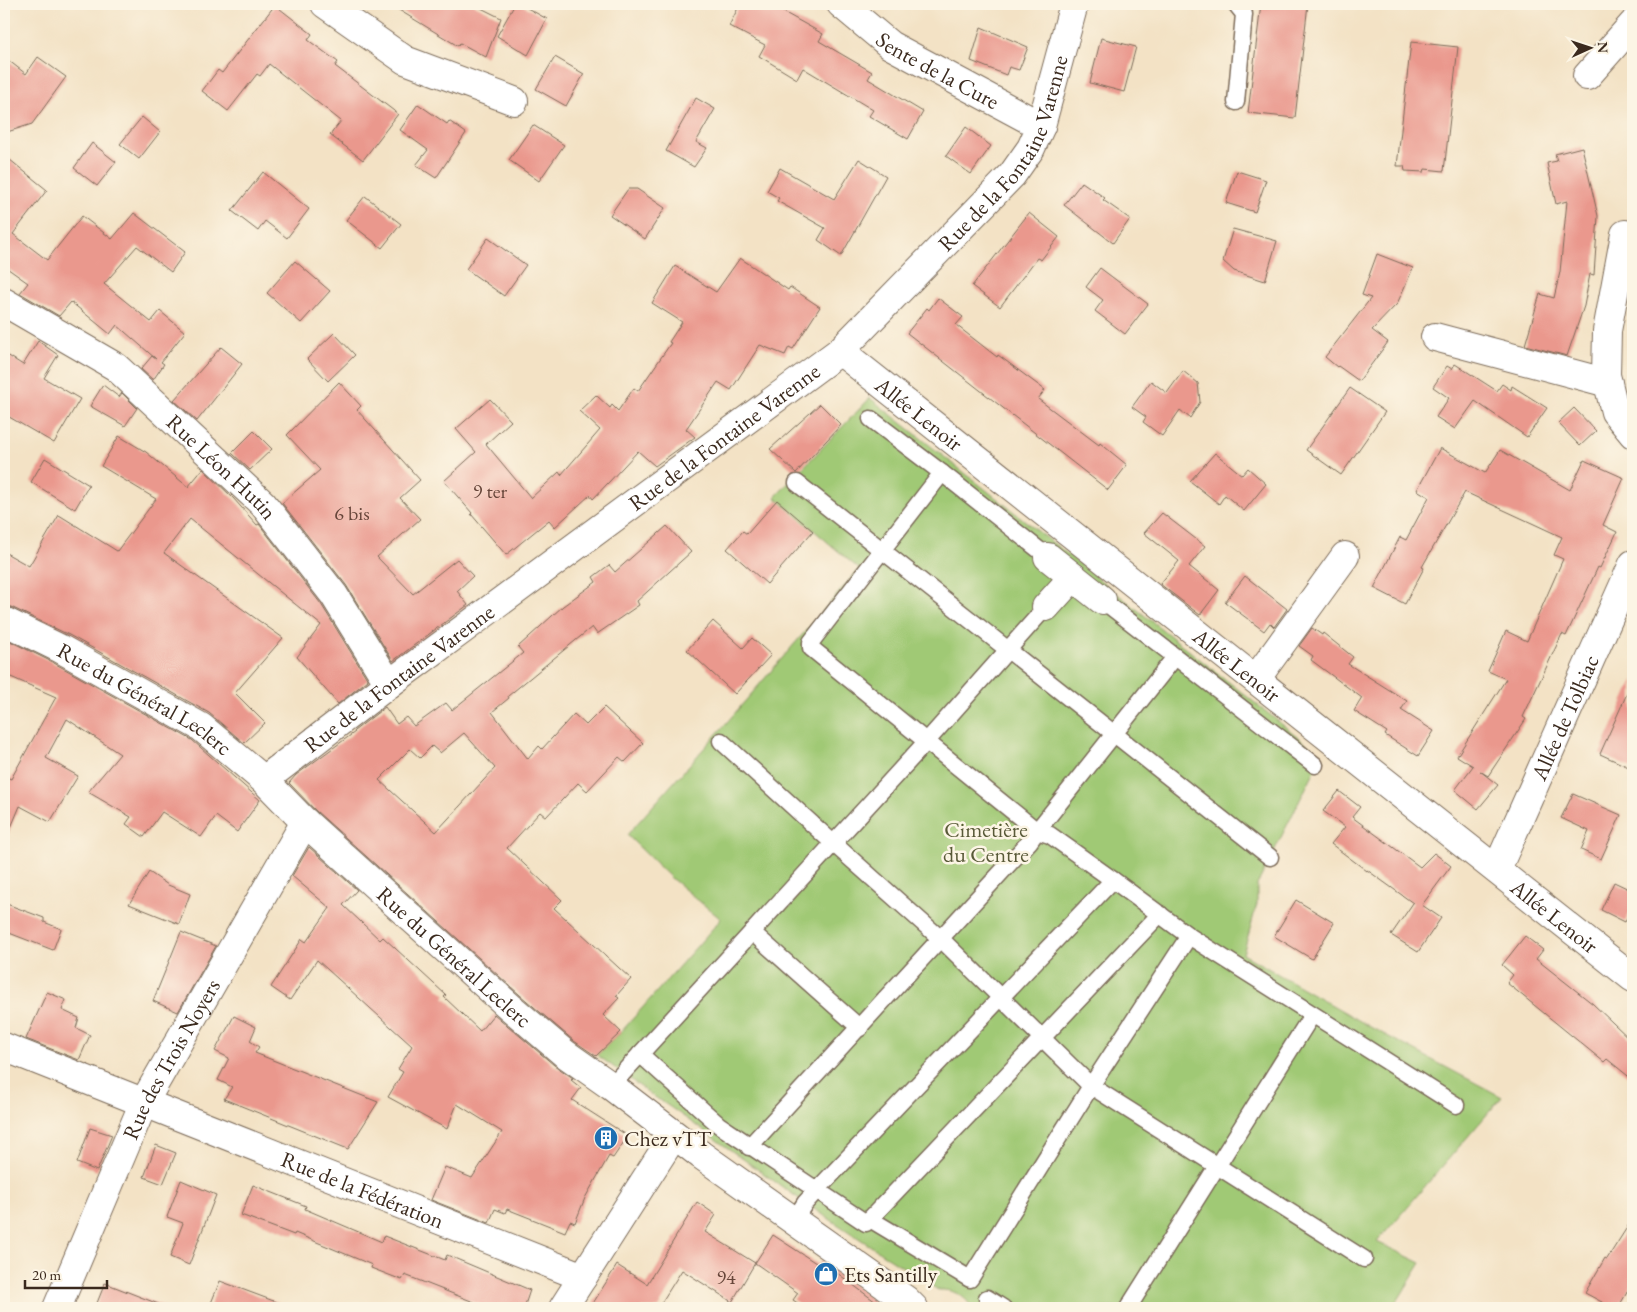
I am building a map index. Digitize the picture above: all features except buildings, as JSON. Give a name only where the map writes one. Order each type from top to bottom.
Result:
[{"type":"street","points":[[325,4],[406,60],[514,101]]},
{"type":"street","name":"Sente de la Cure","points":[[841,4],[890,46],[1041,126]]},
{"type":"street","name":"Rue de la Fontaine Varenne","points":[[264,780],[389,684],[840,351],[1012,175],[1031,148],[1041,126],[1074,4]]},
{"type":"street","points":[[1587,76],[1633,24]]},
{"type":"street","points":[[1625,234],[1607,331],[1606,375],[1615,412],[1633,434]]},
{"type":"street","name":"Rue Léon Hutin","points":[[4,302],[116,367],[263,504],[334,595],[389,684]]},
{"type":"street","points":[[1435,337],[1608,383]]},
{"type":"street","name":"Allée Lenoir","points":[[840,351],[1633,978]]},
{"type":"street","points":[[1256,679],[1345,556]]},
{"type":"street","points":[[1048,557],[1102,600]]},
{"type":"street","name":"Allée de Tolbiac","points":[[1497,869],[1633,564]]},
{"type":"street","points":[[1046,607],[1073,577]]},
{"type":"street","name":"Rue du Général Leclerc","points":[[4,621],[61,649],[201,727],[264,780],[305,822],[510,1007],[564,1053],[612,1086],[701,1155],[910,1304]]},
{"type":"street","name":"Rue des Trois Noyers","points":[[57,1308],[144,1102],[305,822]]},
{"type":"street","name":"Rue de la Fédération","points":[[4,1047],[583,1277]]},
{"type":"street","points":[[564,1308],[674,1135]]},
{"type":"lane","points":[[1236,4],[1244,14],[1236,102]]},
{"type":"lane","points":[[871,419],[1048,557]]},
{"type":"lane","points":[[942,473],[811,642],[811,648],[1036,831],[1050,835],[1189,936],[1456,1104]]},
{"type":"lane","points":[[797,483],[1270,857]]},
{"type":"lane","points":[[1102,600],[1315,765]]},
{"type":"lane","points":[[612,1086],[927,741],[1046,607]]},
{"type":"lane","points":[[750,1147],[1030,841],[1175,657]]},
{"type":"lane","points":[[721,741],[941,939],[1091,1086],[1364,1259]]},
{"type":"lane","points":[[794,1220],[805,1203],[816,1191],[1113,880]]},
{"type":"lane","points":[[640,1054],[718,1125],[866,1223],[1160,914]]},
{"type":"lane","points":[[752,932],[860,1028]]},
{"type":"lane","points":[[870,1219],[970,1279],[1091,1086],[1189,936]]},
{"type":"lane","points":[[1128,1308],[1312,1015]]},
{"type":"lane","points":[[987,1298],[1003,1308]]},
{"type":"green space","name":"Cimetière du Centre","points":[[870,398],[1322,756],[1257,885],[1257,904],[1243,954],[1374,1029],[1502,1097],[1377,1242],[1421,1263],[1393,1308],[972,1308],[962,1296],[953,1292],[938,1290],[805,1203],[597,1055],[621,1032],[721,919],[671,878],[627,835],[859,569],[775,497]]},
{"type":"place","name":"Chez vTT","points":[[606,1138]]},
{"type":"place","name":"Ets Santilly","points":[[826,1274]]}]
